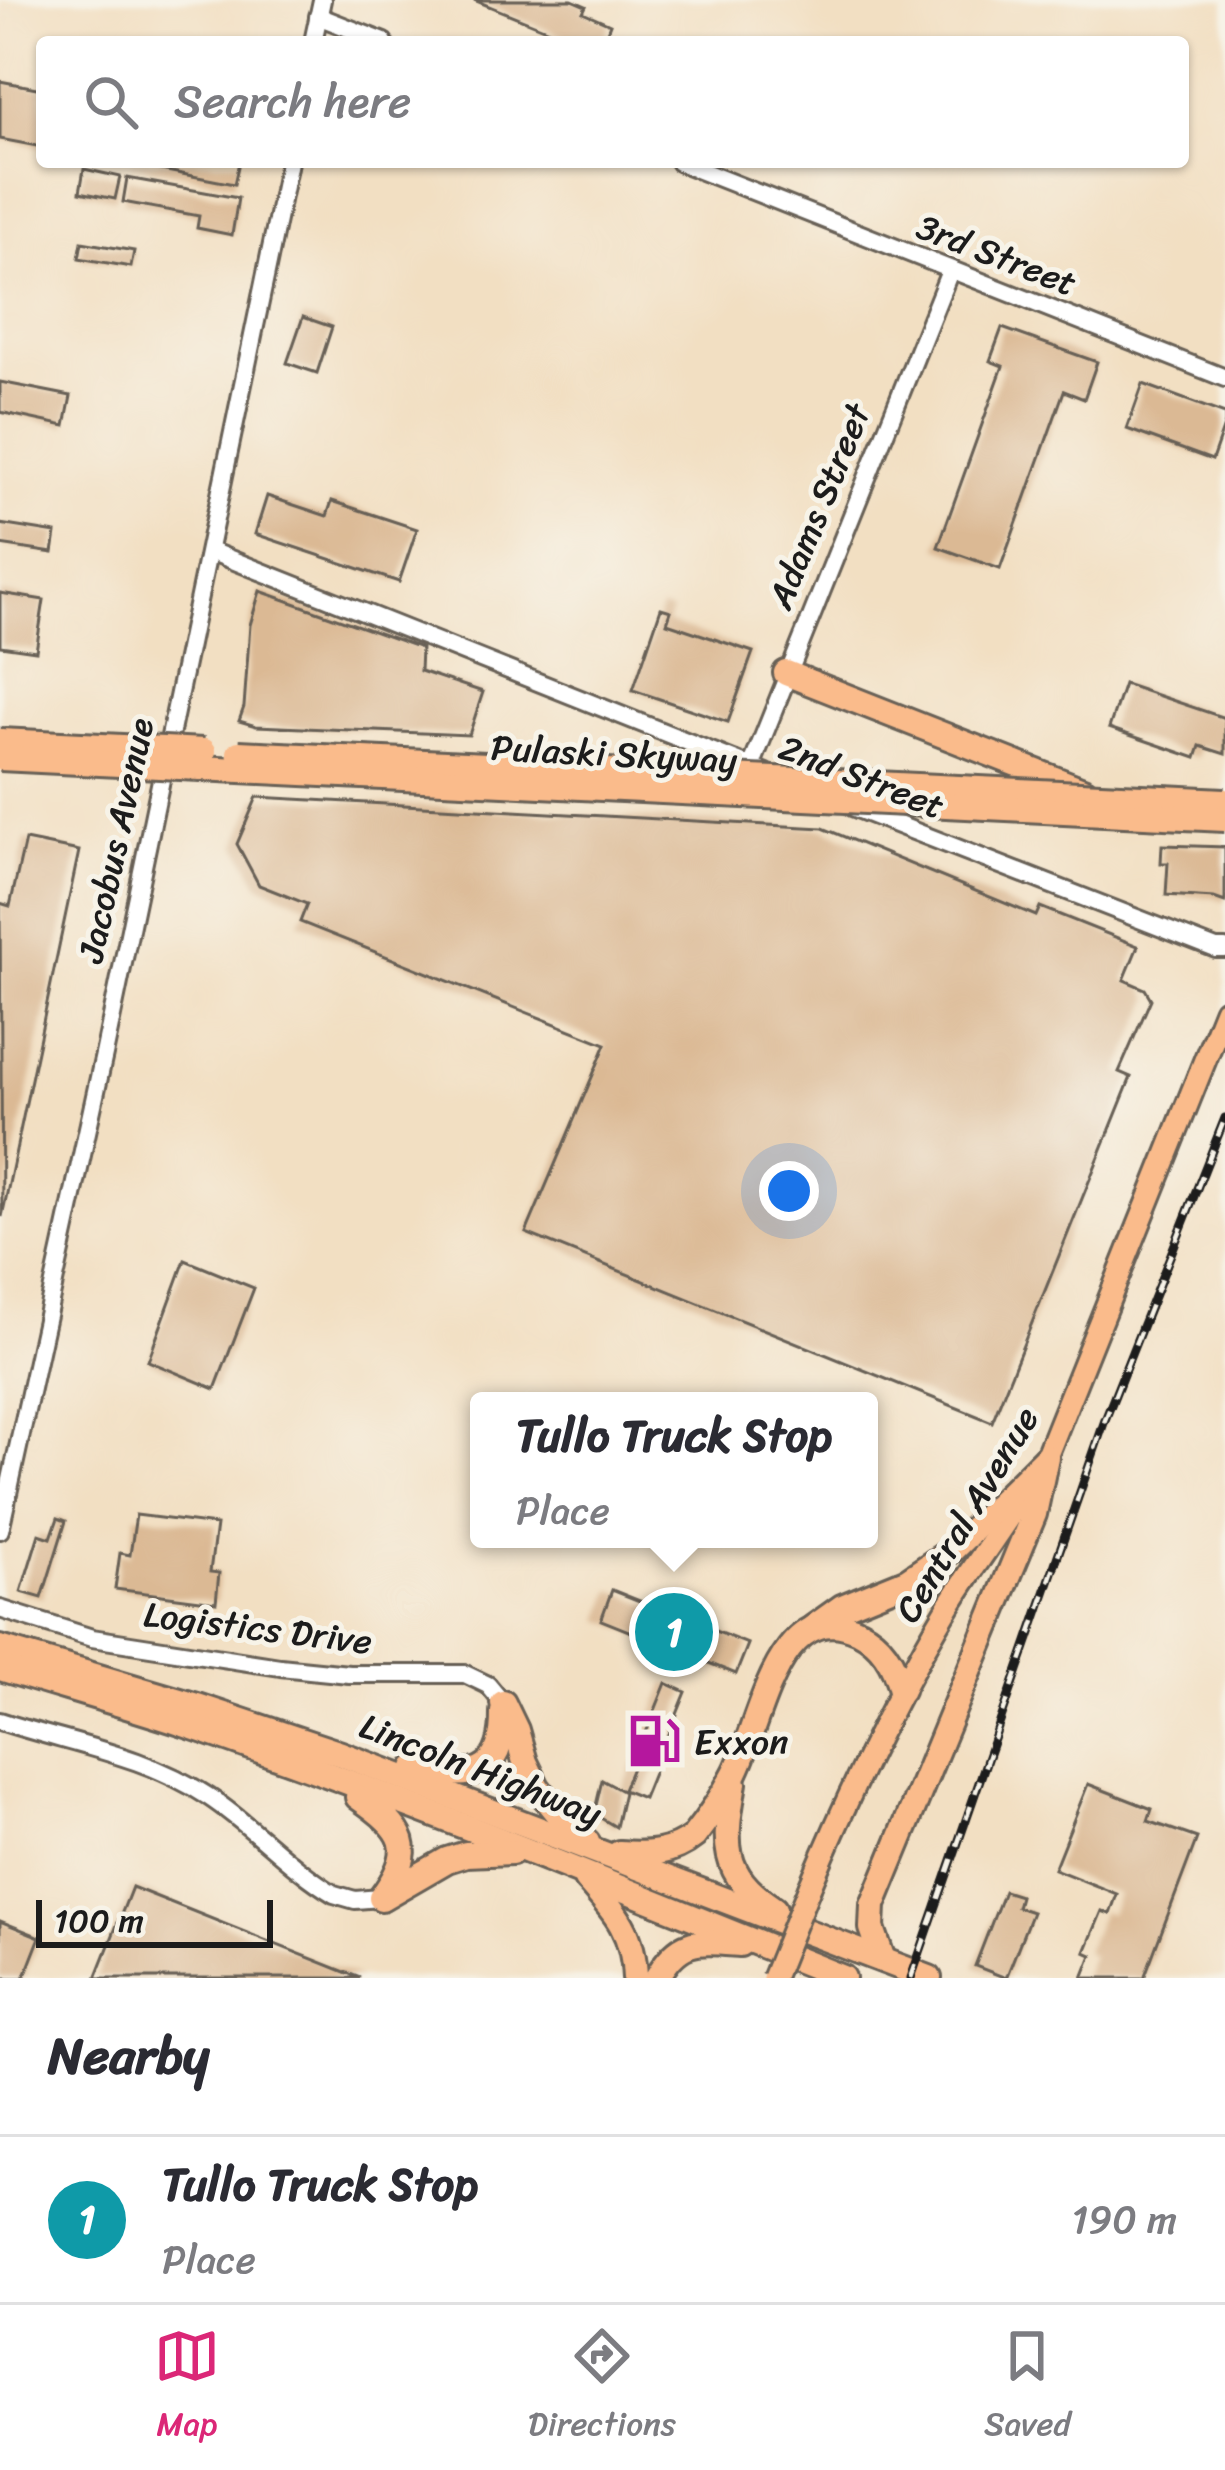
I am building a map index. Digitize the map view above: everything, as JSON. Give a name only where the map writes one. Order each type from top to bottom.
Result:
[{"type":"highway","points":[[786,674],[1057,782],[1127,802],[1225,811]]},
{"type":"highway","name":"Pulaski Skyway","points":[[0,741],[1225,811]]},
{"type":"highway","name":"Pulaski Skyway","points":[[0,758],[1225,811]]},
{"type":"highway","points":[[502,1703],[537,1787],[597,1851],[641,1854],[686,1843],[736,1772],[781,1660],[794,1642],[842,1606],[908,1580],[952,1550],[1046,1456]]},
{"type":"highway","points":[[883,1960],[872,1928],[873,1905],[1034,1514],[1046,1456]]},
{"type":"highway","points":[[813,1628],[839,1624],[873,1640],[891,1664],[901,1690]]},
{"type":"highway","name":"Lincoln Highway","points":[[0,1648],[43,1671]]},
{"type":"highway","name":"Lincoln Highway","points":[[0,1669],[43,1671],[214,1712],[526,1851],[843,1978]]},
{"type":"highway","points":[[334,1765],[460,1775],[477,1772],[499,1748],[502,1703]]},
{"type":"highway","points":[[334,1765],[403,1838],[400,1867],[381,1898]]},
{"type":"highway","name":"Lincoln Highway","points":[[334,1765],[597,1851],[929,1978]]},
{"type":"highway","points":[[736,1772],[727,1833],[737,1875],[754,1897],[816,1937]]},
{"type":"highway","points":[[381,1898],[456,1857],[526,1851]]},
{"type":"highway","points":[[580,1872],[628,1935],[635,1978]]},
{"type":"highway","points":[[657,1978],[673,1954],[692,1943],[762,1945]]},
{"type":"main road","name":"Central Avenue","points":[[773,1978],[852,1787],[901,1690],[963,1583],[1046,1456],[1225,1010]]},
{"type":"street","points":[[320,8],[373,36]]},
{"type":"street","name":"Jacobus Avenue","points":[[0,1530],[288,168]]},
{"type":"street","name":"3rd Street","points":[[694,168],[1225,378]]},
{"type":"street","name":"Adams Street","points":[[751,767],[950,271]]},
{"type":"street","name":"2nd Street","points":[[210,551],[1187,938],[1225,949]]},
{"type":"street","name":"Logistics Drive","points":[[0,1609],[106,1641],[280,1667],[350,1674],[465,1674],[488,1685],[502,1703]]},
{"type":"street","points":[[0,1721],[147,1764],[218,1803],[334,1894],[355,1900],[381,1898]]},
{"type":"building","points":[[474,0],[572,0],[586,6],[583,12],[610,24],[605,36],[563,36]]},
{"type":"building","points":[[0,81],[36,88],[36,146],[0,139]]},
{"type":"building","points":[[151,168],[238,168],[234,184]]},
{"type":"building","points":[[84,169],[120,177],[115,199],[80,192]]},
{"type":"building","points":[[127,178],[238,198],[232,235],[197,228],[199,216],[123,202]]},
{"type":"building","points":[[82,242],[134,251],[131,267],[79,258]]},
{"type":"building","points":[[303,317],[332,327],[317,373],[287,363]]},
{"type":"building","points":[[1002,328],[1097,362],[1084,399],[1064,391],[1000,569],[938,547],[1003,366],[990,361]]},
{"type":"building","points":[[0,382],[71,396],[65,426],[0,412]]},
{"type":"building","points":[[1143,384],[1225,414],[1212,460],[1127,429]]},
{"type":"building","points":[[267,496],[327,516],[332,501],[417,529],[399,582],[255,534]]},
{"type":"building","points":[[0,524],[56,533],[53,553],[0,545]]},
{"type":"building","points":[[260,591],[421,648],[420,671],[483,692],[469,735],[256,726],[239,721],[250,625]]},
{"type":"building","points":[[0,593],[44,600],[36,651],[0,646]]},
{"type":"building","points":[[661,608],[671,611],[667,623],[753,652],[728,722],[633,690]]},
{"type":"building","points":[[1124,684],[1225,718],[1225,754],[1200,746],[1196,758],[1109,728]]},
{"type":"building","points":[[257,797],[823,828],[1036,916],[1040,907],[1138,946],[1124,980],[1145,989],[1151,999],[1119,1072],[1131,1077],[992,1422],[526,1233],[606,1044],[300,922],[307,904],[259,885],[237,844]]},
{"type":"building","points":[[25,840],[79,851],[2,1217],[0,903],[10,906]]},
{"type":"building","points":[[1162,845],[1225,847],[1225,902],[1166,895],[1168,863],[1161,863]]},
{"type":"building","points":[[185,1260],[254,1288],[215,1389],[148,1361]]},
{"type":"building","points":[[136,1515],[216,1525],[210,1572],[219,1573],[216,1602],[115,1589],[120,1553],[130,1555]]},
{"type":"building","points":[[58,1518],[66,1521],[42,1598],[21,1592],[39,1534],[51,1538]]},
{"type":"building","points":[[612,1590],[748,1644],[736,1674],[601,1620]]},
{"type":"building","name":"Exxon","points":[[666,1683],[686,1692],[643,1798],[623,1790]]},
{"type":"building","points":[[602,1780],[624,1792],[616,1827],[594,1814]]},
{"type":"building","points":[[1088,1784],[1152,1809],[1148,1821],[1197,1838],[1144,1978],[1083,1978],[1092,1955],[1085,1952],[1102,1911],[1110,1914],[1117,1894],[1054,1869]]},
{"type":"building","points":[[132,1887],[360,1978],[96,1978]]},
{"type":"building","points":[[1004,1891],[1020,1896],[1017,1907],[1032,1912],[1006,1978],[975,1966]]},
{"type":"building","points":[[0,1921],[40,1937],[24,1978],[0,1978]]},
{"type":"railway","points":[[911,1978],[1105,1420],[1225,1118]]},
{"type":"place","name":"Tullo Truck Stop","points":[[674,1632]]},
{"type":"place","name":"Exxon","points":[[654,1741]]}]
